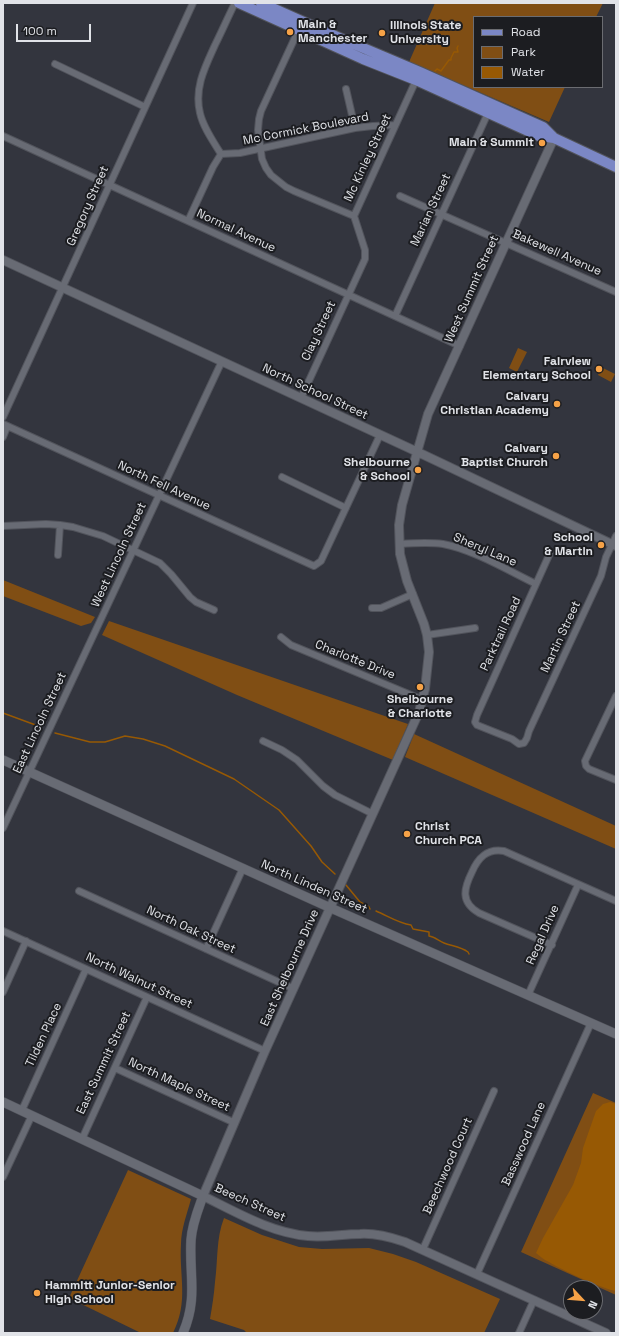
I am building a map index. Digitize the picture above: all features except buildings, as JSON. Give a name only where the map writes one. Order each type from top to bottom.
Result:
[{"type":"main road","points":[[239,3],[420,72],[543,127],[554,138]]},
{"type":"main road","points":[[261,3],[301,26],[417,78],[488,113],[539,136],[554,138],[616,167]]},
{"type":"main road","name":"North Linden Street","points":[[3,760],[330,908],[616,1034]]},
{"type":"main road","name":"Beech Street","points":[[3,1102],[204,1196]]},
{"type":"main road","points":[[183,1333],[190,1315],[192,1298],[192,1230],[198,1208],[204,1196]]},
{"type":"street","name":"Gregory Street","points":[[3,417],[194,3]]},
{"type":"street","points":[[188,221],[213,167],[221,154],[204,124],[200,113],[198,99],[199,86],[203,72],[235,3]]},
{"type":"street","points":[[301,26],[260,115],[258,130],[262,159],[266,168],[277,180],[294,191],[354,216]]},
{"type":"street","points":[[55,64],[145,107]]},
{"type":"street","name":"Mc Kinley Street","points":[[348,295],[365,259],[365,250],[354,216],[417,78]]},
{"type":"street","points":[[346,89],[355,128]]},
{"type":"street","name":"Marian Street","points":[[395,316],[488,113]]},
{"type":"street","name":"Mc Cormick Boulevard","points":[[221,154],[240,153],[261,149],[355,128],[395,125]]},
{"type":"street","name":"Normal Avenue","points":[[3,136],[460,346]]},
{"type":"street","name":"West Summit Street","points":[[413,594],[404,571],[399,525],[402,505],[428,414],[554,138]]},
{"type":"street","name":"Bakewell Avenue","points":[[400,196],[616,292]]},
{"type":"street","name":"North School Street","points":[[3,260],[380,436],[418,452],[614,546]]},
{"type":"street","name":"Clay Street","points":[[301,398],[348,295]]},
{"type":"street","name":"West Lincoln Street","points":[[97,627],[222,361]]},
{"type":"street","points":[[3,437],[5,425]]},
{"type":"street","name":"North Fell Avenue","points":[[5,425],[310,565],[316,565],[321,561],[346,508]]},
{"type":"street","points":[[282,477],[346,508],[380,436]]},
{"type":"street","points":[[3,526],[46,524],[60,525],[89,531],[103,536],[134,549],[160,563],[190,597],[196,602],[214,610]]},
{"type":"street","points":[[58,555],[60,525]]},
{"type":"street","name":"Martin Street","points":[[477,725],[512,739],[519,744],[524,743],[601,576],[606,557],[614,546],[616,536]]},
{"type":"street","name":"Sheryl Lane","points":[[400,544],[434,543],[455,547],[536,584]]},
{"type":"street","name":"Parktrail Road","points":[[477,725],[475,722],[477,715],[550,553]]},
{"type":"street","points":[[372,608],[381,608],[413,594]]},
{"type":"street","name":"East Shelbourne Drive","points":[[204,1196],[266,1051],[402,752],[423,700],[429,661],[427,635],[422,616],[413,594]]},
{"type":"street","name":"East Lincoln Street","points":[[3,828],[97,627]]},
{"type":"street","points":[[427,635],[475,628]]},
{"type":"street","name":"Charlotte Drive","points":[[281,636],[291,646],[423,700]]},
{"type":"street","points":[[616,696],[585,759],[586,766],[589,769],[616,780]]},
{"type":"street","points":[[263,741],[282,750],[297,760],[323,786],[335,795],[373,814]]},
{"type":"street","points":[[552,945],[479,913],[473,908],[466,899],[466,884],[476,863],[482,856],[492,851],[500,851],[616,901]]},
{"type":"street","points":[[206,949],[243,868]]},
{"type":"street","name":"Regal Drive","points":[[528,995],[578,885]]},
{"type":"street","name":"North Oak Street","points":[[79,891],[294,989]]},
{"type":"street","name":"North Walnut Street","points":[[3,931],[266,1051]]},
{"type":"street","points":[[3,992],[26,941]]},
{"type":"street","name":"Tilden Place","points":[[22,1110],[86,969]]},
{"type":"street","name":"East Summit Street","points":[[82,1139],[147,997]]},
{"type":"street","name":"Basswood Lane","points":[[477,1274],[591,1023]]},
{"type":"street","name":"North Maple Street","points":[[115,1068],[235,1123]]},
{"type":"street","name":"Beechwood Court","points":[[423,1249],[494,1091]]},
{"type":"street","points":[[3,1177],[32,1115]]},
{"type":"street","name":"Beech Street","points":[[204,1196],[259,1222],[286,1232],[323,1237],[356,1234],[378,1235],[405,1242],[606,1333]]},
{"type":"street","points":[[519,1333],[534,1300]]},
{"type":"green space","points":[[435,3],[603,3],[596,16],[473,16],[473,88],[565,88],[549,122],[409,62]]},
{"type":"green space","points":[[518,348],[527,352],[517,372],[509,368]]},
{"type":"green space","points":[[601,367],[615,374],[611,382],[598,375]]},
{"type":"green space","points":[[3,580],[95,617],[91,623],[81,626],[3,596]]},
{"type":"green space","points":[[109,621],[408,724],[393,760],[237,695],[102,635]]},
{"type":"green space","points":[[414,734],[616,826],[616,849],[405,757]]},
{"type":"green space","points":[[593,1093],[616,1103],[616,1295],[603,1289],[603,1280],[583,1280],[521,1252]]},
{"type":"green space","points":[[128,1170],[191,1199],[181,1238],[181,1310],[173,1333],[141,1333],[69,1298]]},
{"type":"green space","points":[[224,1218],[262,1235],[299,1247],[322,1249],[369,1248],[393,1254],[416,1262],[500,1299],[484,1333],[247,1333],[244,1330],[210,1319],[216,1274],[218,1242]]},
{"type":"water","points":[[610,1102],[616,1104],[616,1291],[603,1287],[603,1280],[586,1280],[545,1260],[536,1253],[573,1185],[581,1163],[583,1148],[596,1111],[603,1104]]},
{"type":"waterway","points":[[435,71],[437,69],[441,71],[449,60],[451,60],[454,52],[458,52],[458,46]]},
{"type":"waterway","points":[[3,713],[41,727]]},
{"type":"waterway","points":[[55,733],[90,742],[105,742],[125,736],[143,739],[165,746],[234,779],[279,810],[311,846],[322,862],[335,874]]},
{"type":"waterway","points":[[346,885],[360,902],[370,909]]},
{"type":"waterway","points":[[376,911],[397,921],[411,925],[413,929],[429,932],[429,936],[462,949],[469,954]]},
{"type":"place","name":"Main & Manchester","points":[[290,32]]},
{"type":"place","name":"Illinois State University","points":[[382,33]]},
{"type":"place","name":"Main & Summit","points":[[542,143]]},
{"type":"place","name":"Fairview Elementary School","points":[[599,369]]},
{"type":"place","name":"Calvary Christian Academy","points":[[557,404]]},
{"type":"place","name":"Calvary Baptist Church","points":[[556,456]]},
{"type":"place","name":"Shelbourne & School","points":[[418,470]]},
{"type":"place","name":"School & Martin","points":[[601,545]]},
{"type":"place","name":"Shelbourne & Charlotte","points":[[420,687]]},
{"type":"place","name":"Christ Church PCA","points":[[407,834]]},
{"type":"place","name":"Hammitt Junior-Senior High School","points":[[37,1293]]}]
